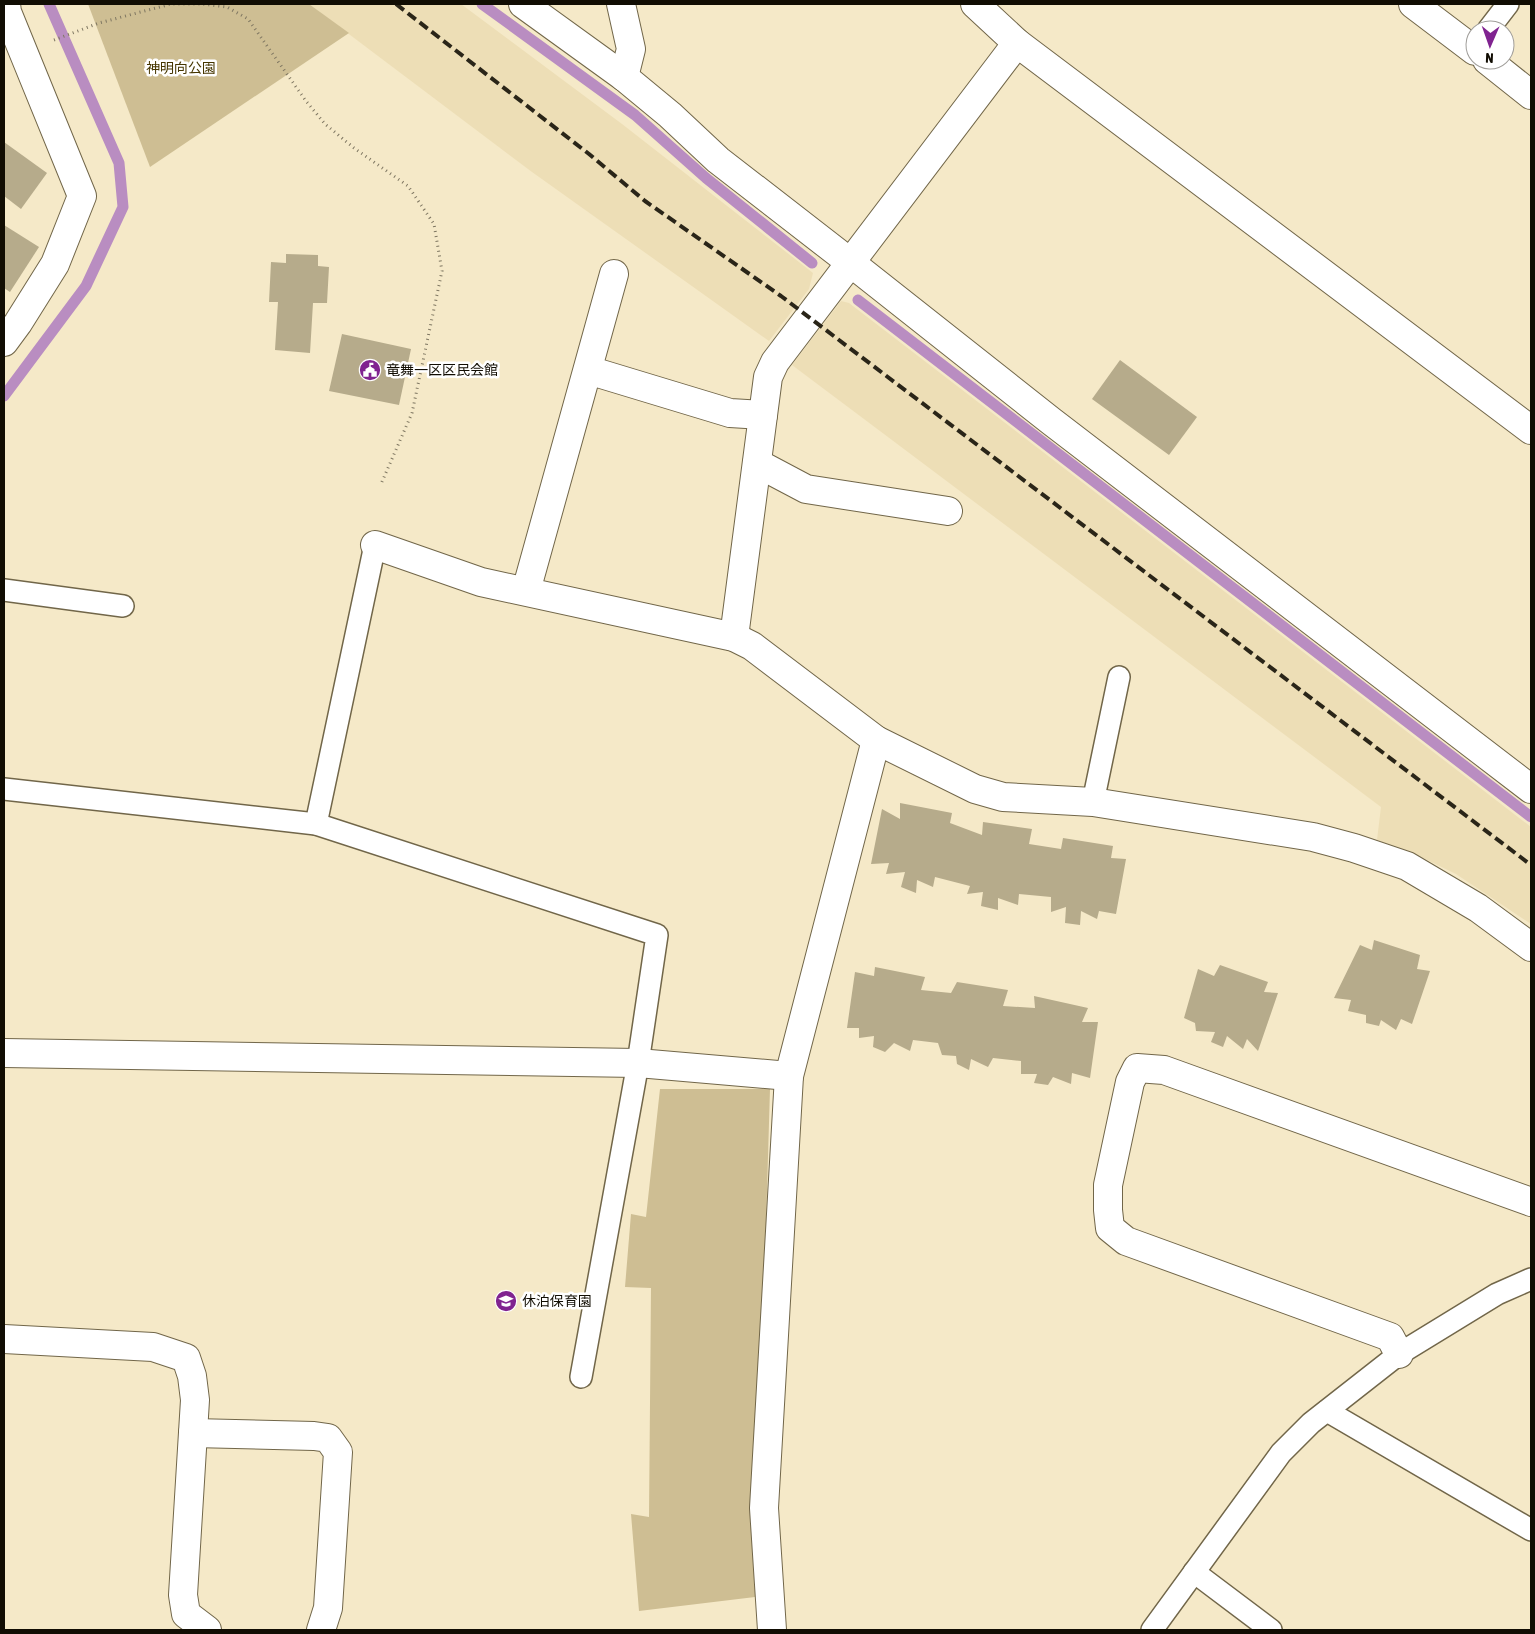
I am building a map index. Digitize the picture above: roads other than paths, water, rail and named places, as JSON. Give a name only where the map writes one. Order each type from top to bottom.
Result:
[{"type":"street","points":[[6,4],[7,12],[82,196],[55,264],[9,327]]},
{"type":"street","points":[[524,4],[624,77],[670,115],[718,160],[1051,422],[1531,789]]},
{"type":"street","points":[[621,4],[630,50],[624,77]]},
{"type":"street","points":[[975,4],[1016,43],[1531,430]]},
{"type":"street","points":[[1413,4],[1465,37]]},
{"type":"street","points":[[734,637],[768,377],[775,362],[1016,43]]},
{"type":"street","points":[[1505,70],[1531,94]]},
{"type":"street","points":[[526,591],[614,274]]},
{"type":"street","points":[[588,370],[730,413],[763,415]]},
{"type":"street","points":[[757,463],[806,488],[948,511]]},
{"type":"street","points":[[374,545],[481,582],[734,637],[752,646],[876,740],[975,789],[1003,797],[1093,802],[1313,837],[1354,848],[1407,866],[1478,908],[1531,947]]},
{"type":"street","points":[[772,1630],[764,1508],[788,1076],[876,740]]},
{"type":"street","points":[[4,1052],[638,1063],[788,1076]]},
{"type":"street","points":[[1400,1354],[1390,1337],[1126,1241],[1110,1228],[1108,1185],[1130,1082],[1136,1068],[1164,1070],[1531,1202]]},
{"type":"street","points":[[4,1339],[153,1347],[186,1358],[192,1376],[195,1400],[183,1595],[186,1614],[198,1627]]},
{"type":"street","points":[[193,1432],[314,1436],[328,1438],[338,1452],[328,1608],[321,1630]]},
{"type":"lane","points":[[1498,20],[1508,4]]},
{"type":"lane","points":[[316,824],[374,545]]},
{"type":"lane","points":[[4,590],[123,606]]},
{"type":"lane","points":[[1093,802],[1119,677]]},
{"type":"lane","points":[[4,789],[316,824],[656,935],[638,1063],[581,1377]]},
{"type":"lane","points":[[1152,1630],[1281,1453],[1311,1423],[1400,1354],[1497,1294],[1531,1279]]},
{"type":"lane","points":[[1327,1411],[1531,1530]]},
{"type":"lane","points":[[1194,1572],[1271,1630]]},
{"type":"waterway","points":[[4,396],[86,286],[123,207],[119,163],[49,4]]},
{"type":"waterway","points":[[482,4],[635,115],[706,178],[812,263]]},
{"type":"waterway","points":[[858,300],[1531,817]]},
{"type":"railway","points":[[396,4],[589,154],[645,201],[781,296],[1531,865]]},
{"type":"place","name":"竜舞一区区民会館","points":[[370,370]]},
{"type":"place","name":"休泊保育園","points":[[506,1301]]},
{"type":"park label","name":"神明向公園","points":[[181,68]]}]
